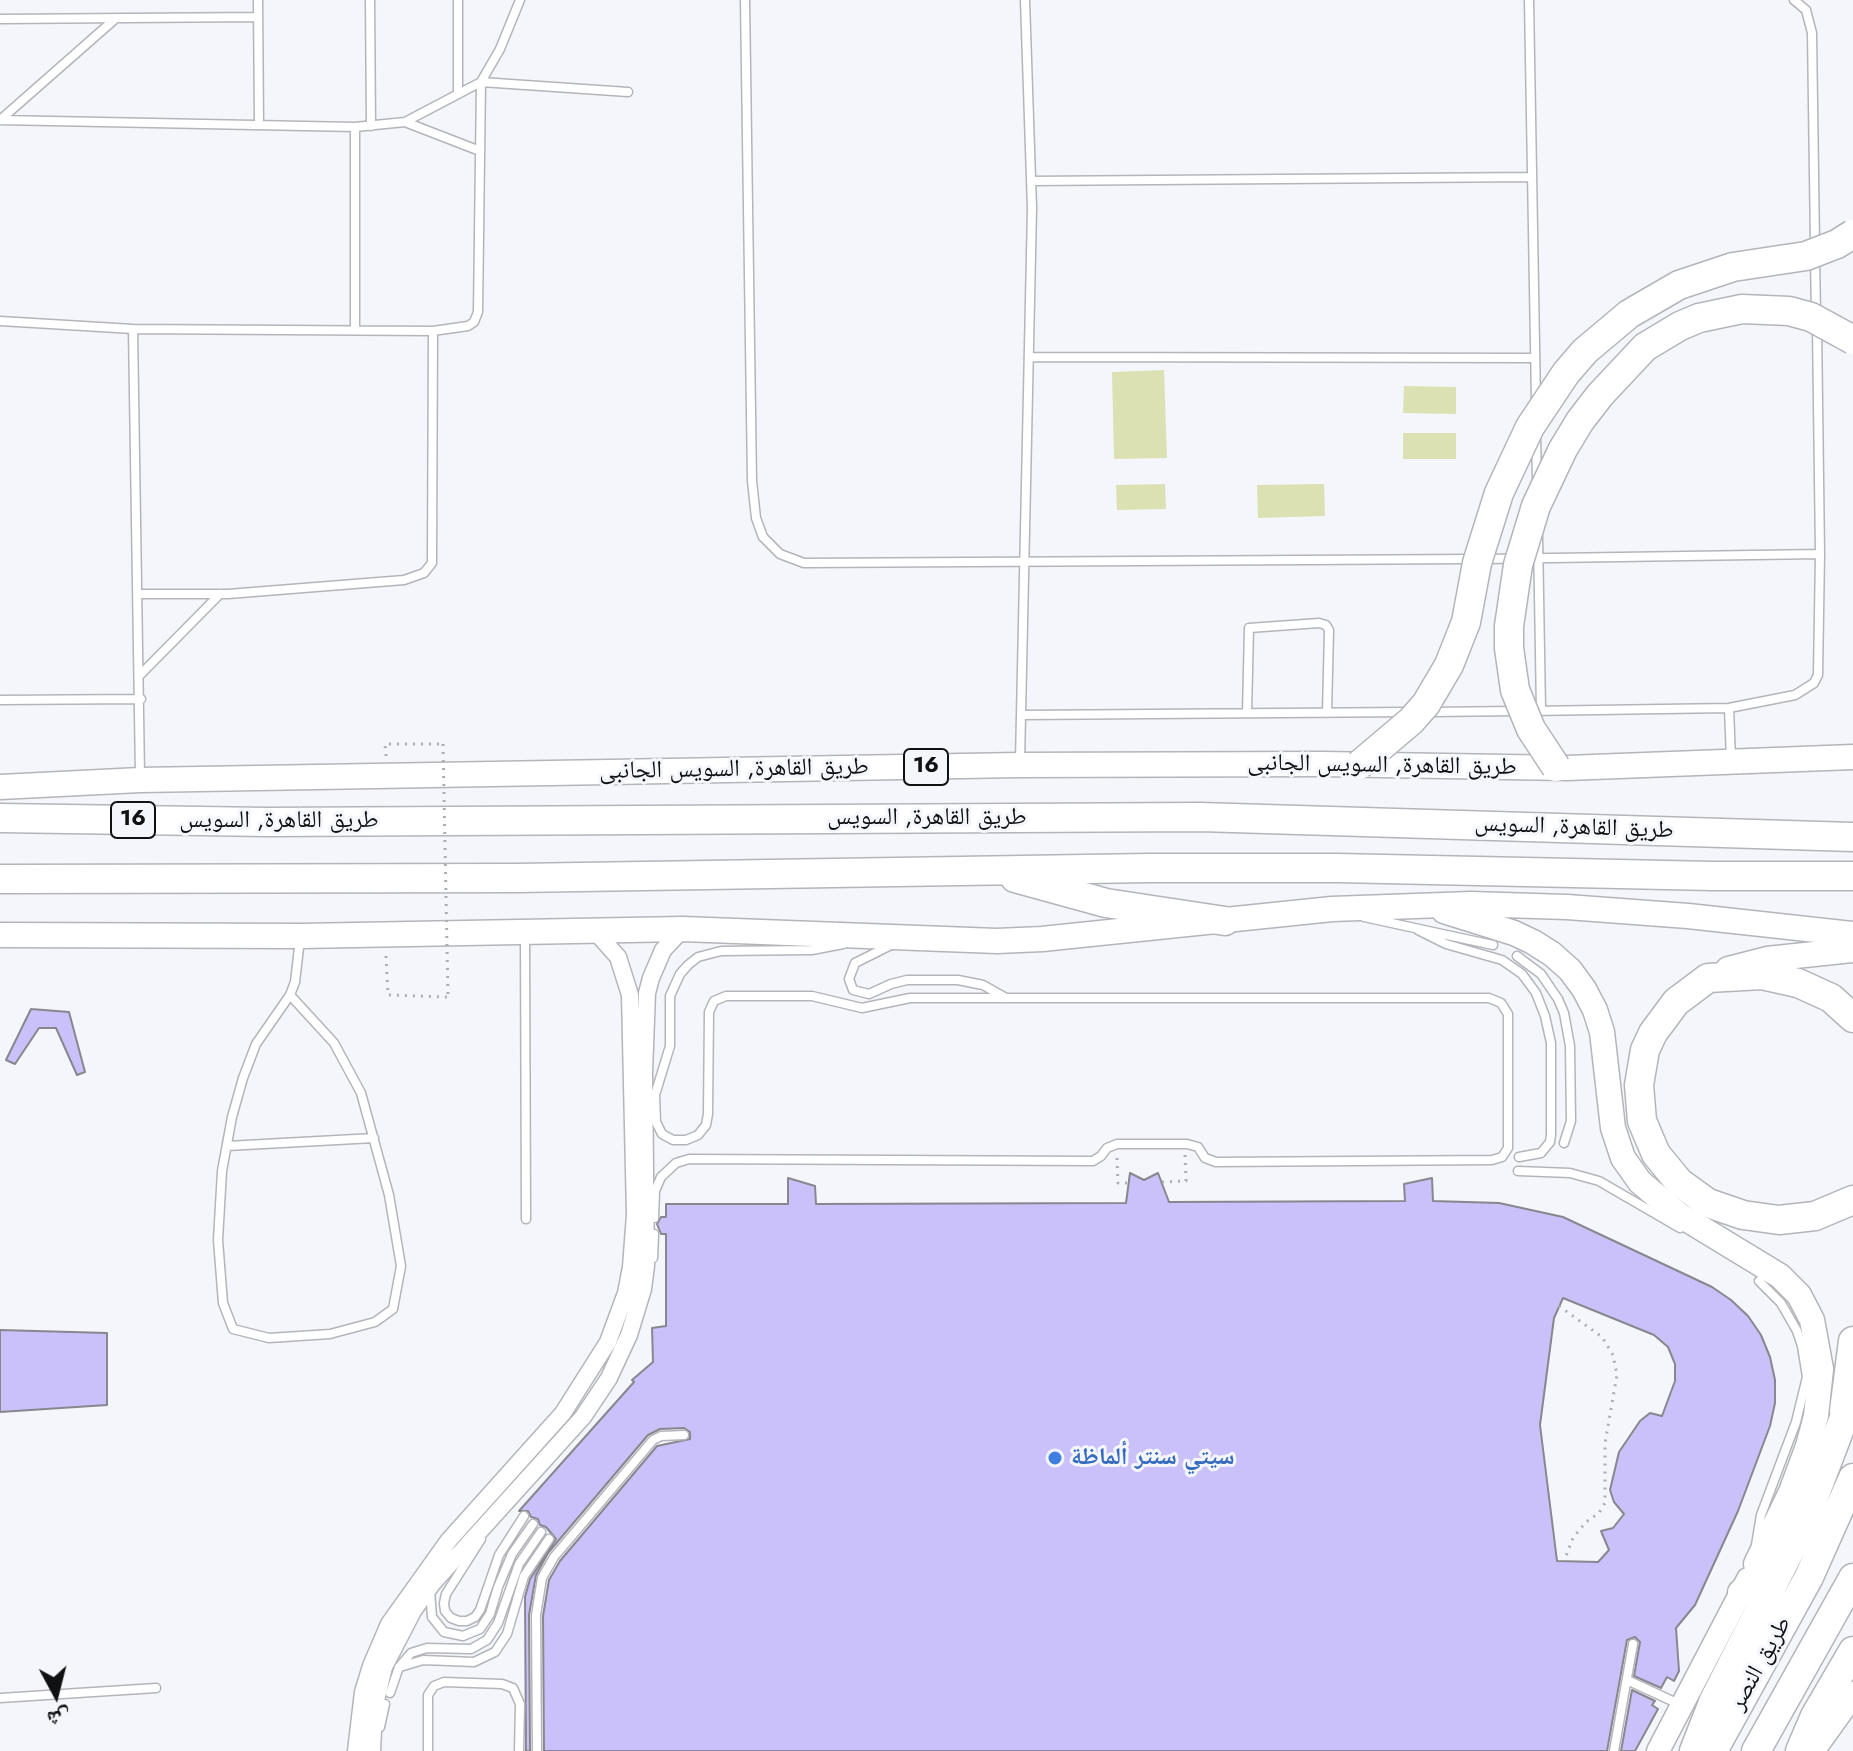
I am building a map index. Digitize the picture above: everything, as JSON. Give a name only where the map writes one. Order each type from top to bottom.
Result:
[{"type":"highway","points":[[1359,765],[1411,721],[1426,704],[1449,665],[1466,622],[1487,528],[1508,471],[1543,407],[1585,351],[1629,314],[1679,285],[1733,267],[1806,256],[1853,234]]},
{"type":"highway","points":[[1556,767],[1531,729],[1515,690],[1509,626],[1518,565],[1536,506],[1580,421],[1645,347],[1699,318],[1742,309],[1789,311],[1811,317],[1853,340]]},
{"type":"highway","name":"طريق القاهرة, السويس","points":[[0,818],[283,822],[1200,817],[1853,837]]},
{"type":"highway","name":"طريق القاهرة, السويس","points":[[0,879],[294,880],[1337,868],[1853,876]]},
{"type":"highway","points":[[991,870],[1106,903],[1225,921]]},
{"type":"highway","points":[[1853,1018],[1831,998],[1798,983],[1762,975],[1708,978],[1676,1002],[1649,1042],[1641,1067],[1639,1103],[1642,1121],[1666,1169],[1708,1203],[1761,1219],[1779,1220],[1815,1216],[1853,1200]]},
{"type":"highway","points":[[1842,1422],[1853,1341]]},
{"type":"highway","points":[[1694,1751],[1714,1700],[1787,1558],[1818,1489],[1853,1394]]},
{"type":"highway","name":"طريق النصر","points":[[1713,1751],[1809,1577],[1853,1478]]},
{"type":"highway","points":[[1742,1593],[1787,1558]]},
{"type":"highway","name":"طريق النصر","points":[[1756,1751],[1850,1584]]},
{"type":"highway","points":[[1800,1751],[1815,1716],[1853,1651]]},
{"type":"main road","name":"طريق القاهرة, السويس الجانبى","points":[[0,787],[140,780],[1020,765],[1556,767],[1853,757]]},
{"type":"main road","points":[[1423,904],[1514,933],[1552,954],[1570,970],[1595,1010],[1602,1032],[1608,1100],[1623,1158],[1658,1200],[1770,1267],[1799,1295],[1817,1332],[1821,1369],[1818,1404],[1808,1446],[1791,1492],[1756,1564]]},
{"type":"main road","points":[[0,935],[301,936],[683,929],[862,934],[967,941],[1042,939],[1332,909],[1423,904],[1567,907],[1853,934]]},
{"type":"main road","points":[[1708,978],[1767,959],[1853,950]]},
{"type":"main road","points":[[1812,1751],[1853,1694]]},
{"type":"street","points":[[356,1751],[363,1692],[371,1666],[394,1616],[449,1540],[554,1426],[573,1400],[608,1342],[626,1293],[635,1215],[630,995],[618,957],[593,929]]},
{"type":"street","points":[[374,1751],[374,1709],[384,1667],[403,1629],[432,1584],[569,1434],[596,1399],[625,1346],[643,1289],[647,1227],[644,1072],[647,993],[663,950],[683,929]]},
{"type":"street","points":[[1658,1751],[1756,1564]]},
{"type":"lane","points":[[258,0],[259,125]]},
{"type":"lane","points":[[370,0],[371,126]]},
{"type":"lane","points":[[458,0],[458,94]]},
{"type":"lane","points":[[0,321],[133,329],[433,331],[468,326],[476,318],[481,82],[500,49],[520,0]]},
{"type":"lane","points":[[745,0],[752,481],[756,518],[763,537],[780,554],[804,563],[1026,564],[1820,554]]},
{"type":"lane","points":[[1020,765],[1030,357],[1031,181],[1025,0]]},
{"type":"lane","points":[[1529,0],[1541,711]]},
{"type":"lane","points":[[1022,715],[1729,708],[1795,695],[1814,683],[1818,675],[1820,554],[1812,33],[1806,10],[1794,0]]},
{"type":"lane","points":[[0,19],[258,17]]},
{"type":"lane","points":[[0,120],[116,19]]},
{"type":"lane","points":[[0,120],[355,127],[405,122],[481,82],[628,92]]},
{"type":"lane","points":[[405,122],[480,151]]},
{"type":"lane","points":[[355,127],[355,329]]},
{"type":"lane","points":[[1031,181],[1532,177]]},
{"type":"lane","points":[[133,329],[140,780]]},
{"type":"lane","points":[[139,594],[220,594],[404,580],[424,573],[432,557],[433,331]]},
{"type":"lane","points":[[1030,357],[1535,358]]},
{"type":"lane","points":[[140,675],[220,594]]},
{"type":"lane","points":[[1247,713],[1249,628],[1319,623],[1329,630],[1327,713]]},
{"type":"lane","points":[[0,700],[141,699]]},
{"type":"lane","points":[[1729,708],[1731,762]]},
{"type":"lane","points":[[1332,909],[1493,945]]},
{"type":"lane","points":[[525,930],[526,1219]]},
{"type":"lane","points":[[1418,930],[1446,944],[1502,960],[1522,974],[1536,993],[1551,1043],[1551,1135],[1550,1142],[1541,1153],[1519,1157]]},
{"type":"lane","points":[[654,1218],[655,1191],[661,1177],[670,1167],[689,1159],[1093,1161],[1107,1148],[1117,1144],[1193,1144],[1205,1158],[1216,1162],[1497,1159],[1506,1153],[1508,1020],[1506,1008],[1489,998],[900,999],[862,1008],[812,996],[719,998],[709,1012],[706,1125],[698,1135],[686,1140],[673,1140],[662,1134],[654,1113],[655,1095],[670,1046],[670,996],[688,965],[698,957],[721,951],[825,949],[862,934]]},
{"type":"lane","points":[[290,995],[334,1043],[361,1093],[389,1195],[401,1266],[393,1309],[375,1322],[330,1334],[269,1338],[233,1329],[223,1303],[218,1240],[222,1171],[243,1078],[256,1044],[290,995],[295,982],[301,936]]},
{"type":"lane","points":[[907,938],[855,963],[849,979],[853,990],[869,994],[899,981],[958,980],[983,985],[1007,998]]},
{"type":"lane","points":[[1517,956],[1551,986],[1564,1013],[1570,1046],[1571,1121],[1564,1143]]},
{"type":"lane","points":[[227,1146],[374,1138]]},
{"type":"lane","points":[[1518,1171],[1570,1173],[1599,1181],[1672,1224],[1731,1244]]},
{"type":"lane","points":[[643,1289],[651,1268],[654,1234]]},
{"type":"lane","points":[[1756,1564],[1761,1515],[1796,1422],[1807,1377],[1797,1331],[1781,1303],[1759,1281]]},
{"type":"lane","points":[[537,1751],[536,1615],[542,1578],[554,1557],[653,1440],[661,1436],[684,1435]]},
{"type":"lane","points":[[493,1515],[478,1545],[446,1594],[445,1611],[459,1621],[475,1617],[480,1610],[499,1555],[524,1516]]},
{"type":"lane","points":[[432,1584],[429,1606],[437,1625],[453,1635],[472,1634],[486,1622],[504,1570],[533,1524]]},
{"type":"lane","points":[[390,1693],[399,1667],[411,1653],[418,1650],[462,1651],[487,1640],[498,1623],[519,1564],[541,1532]]},
{"type":"lane","points":[[399,1667],[423,1660],[474,1662],[495,1652],[507,1634],[524,1576],[549,1539]]},
{"type":"lane","points":[[1614,1751],[1633,1644]]},
{"type":"lane","points":[[1627,1680],[1683,1706]]},
{"type":"lane","points":[[428,1751],[428,1695],[434,1686],[444,1682],[502,1684],[513,1688],[520,1704],[519,1751]]},
{"type":"lane","points":[[0,1698],[156,1688]]},
{"type":"lane","points":[[374,1751],[385,1704]]},
{"type":"path","points":[[385,744],[443,744],[448,997],[388,995],[385,934]]},
{"type":"path","points":[[1117,1144],[1118,1183],[1129,1183]]},
{"type":"path","points":[[1162,1182],[1186,1181],[1185,1144]]},
{"type":"path","points":[[1559,1306],[1602,1337],[1613,1355],[1617,1375],[1605,1443],[1605,1503],[1599,1513],[1578,1529],[1564,1561]]},
{"type":"green space","points":[[1164,370],[1167,458],[1114,459],[1112,372]]},
{"type":"green space","points":[[1404,386],[1456,387],[1456,414],[1403,413]]},
{"type":"green space","points":[[1403,433],[1456,433],[1456,459],[1403,459]]},
{"type":"green space","points":[[1165,484],[1166,509],[1117,510],[1116,485]]},
{"type":"green space","points":[[1324,484],[1325,516],[1258,518],[1257,485]]},
{"type":"building","points":[[31,1009],[69,1012],[85,1072],[77,1075],[56,1028],[39,1028],[15,1064],[6,1060]]},
{"type":"building","name":"سيتي سنتر ألماظة","points":[[1130,1173],[1144,1180],[1158,1173],[1169,1202],[1405,1201],[1404,1184],[1432,1178],[1433,1201],[1499,1203],[1563,1217],[1712,1287],[1748,1316],[1761,1335],[1775,1380],[1775,1403],[1770,1426],[1738,1511],[1695,1605],[1676,1628],[1679,1671],[1674,1681],[1667,1677],[1661,1688],[1634,1676],[1640,1642],[1635,1637],[1627,1640],[1607,1751],[544,1751],[543,1616],[549,1580],[560,1561],[657,1446],[690,1439],[690,1432],[684,1428],[660,1429],[648,1435],[548,1553],[536,1575],[529,1615],[530,1751],[526,1751],[525,1597],[530,1579],[556,1539],[528,1511],[519,1511],[634,1382],[632,1380],[653,1362],[652,1328],[666,1326],[666,1234],[661,1234],[657,1224],[661,1217],[666,1217],[666,1204],[788,1204],[788,1178],[815,1186],[816,1204],[1126,1203]],"holes":[[[1563,1298],[1654,1335],[1668,1347],[1675,1364],[1675,1381],[1662,1416],[1650,1413],[1640,1421],[1619,1452],[1610,1490],[1614,1502],[1624,1514],[1613,1528],[1601,1531],[1609,1550],[1598,1562],[1557,1561],[1540,1425],[1554,1318]]]},
{"type":"building","points":[[0,1330],[107,1333],[107,1405],[0,1412]]},
{"type":"building","points":[[1632,1690],[1655,1701],[1652,1705],[1658,1709],[1635,1751],[1621,1751]]},
{"type":"place","name":"سيتي سنتر ألماظة","points":[[1055,1458]]}]
